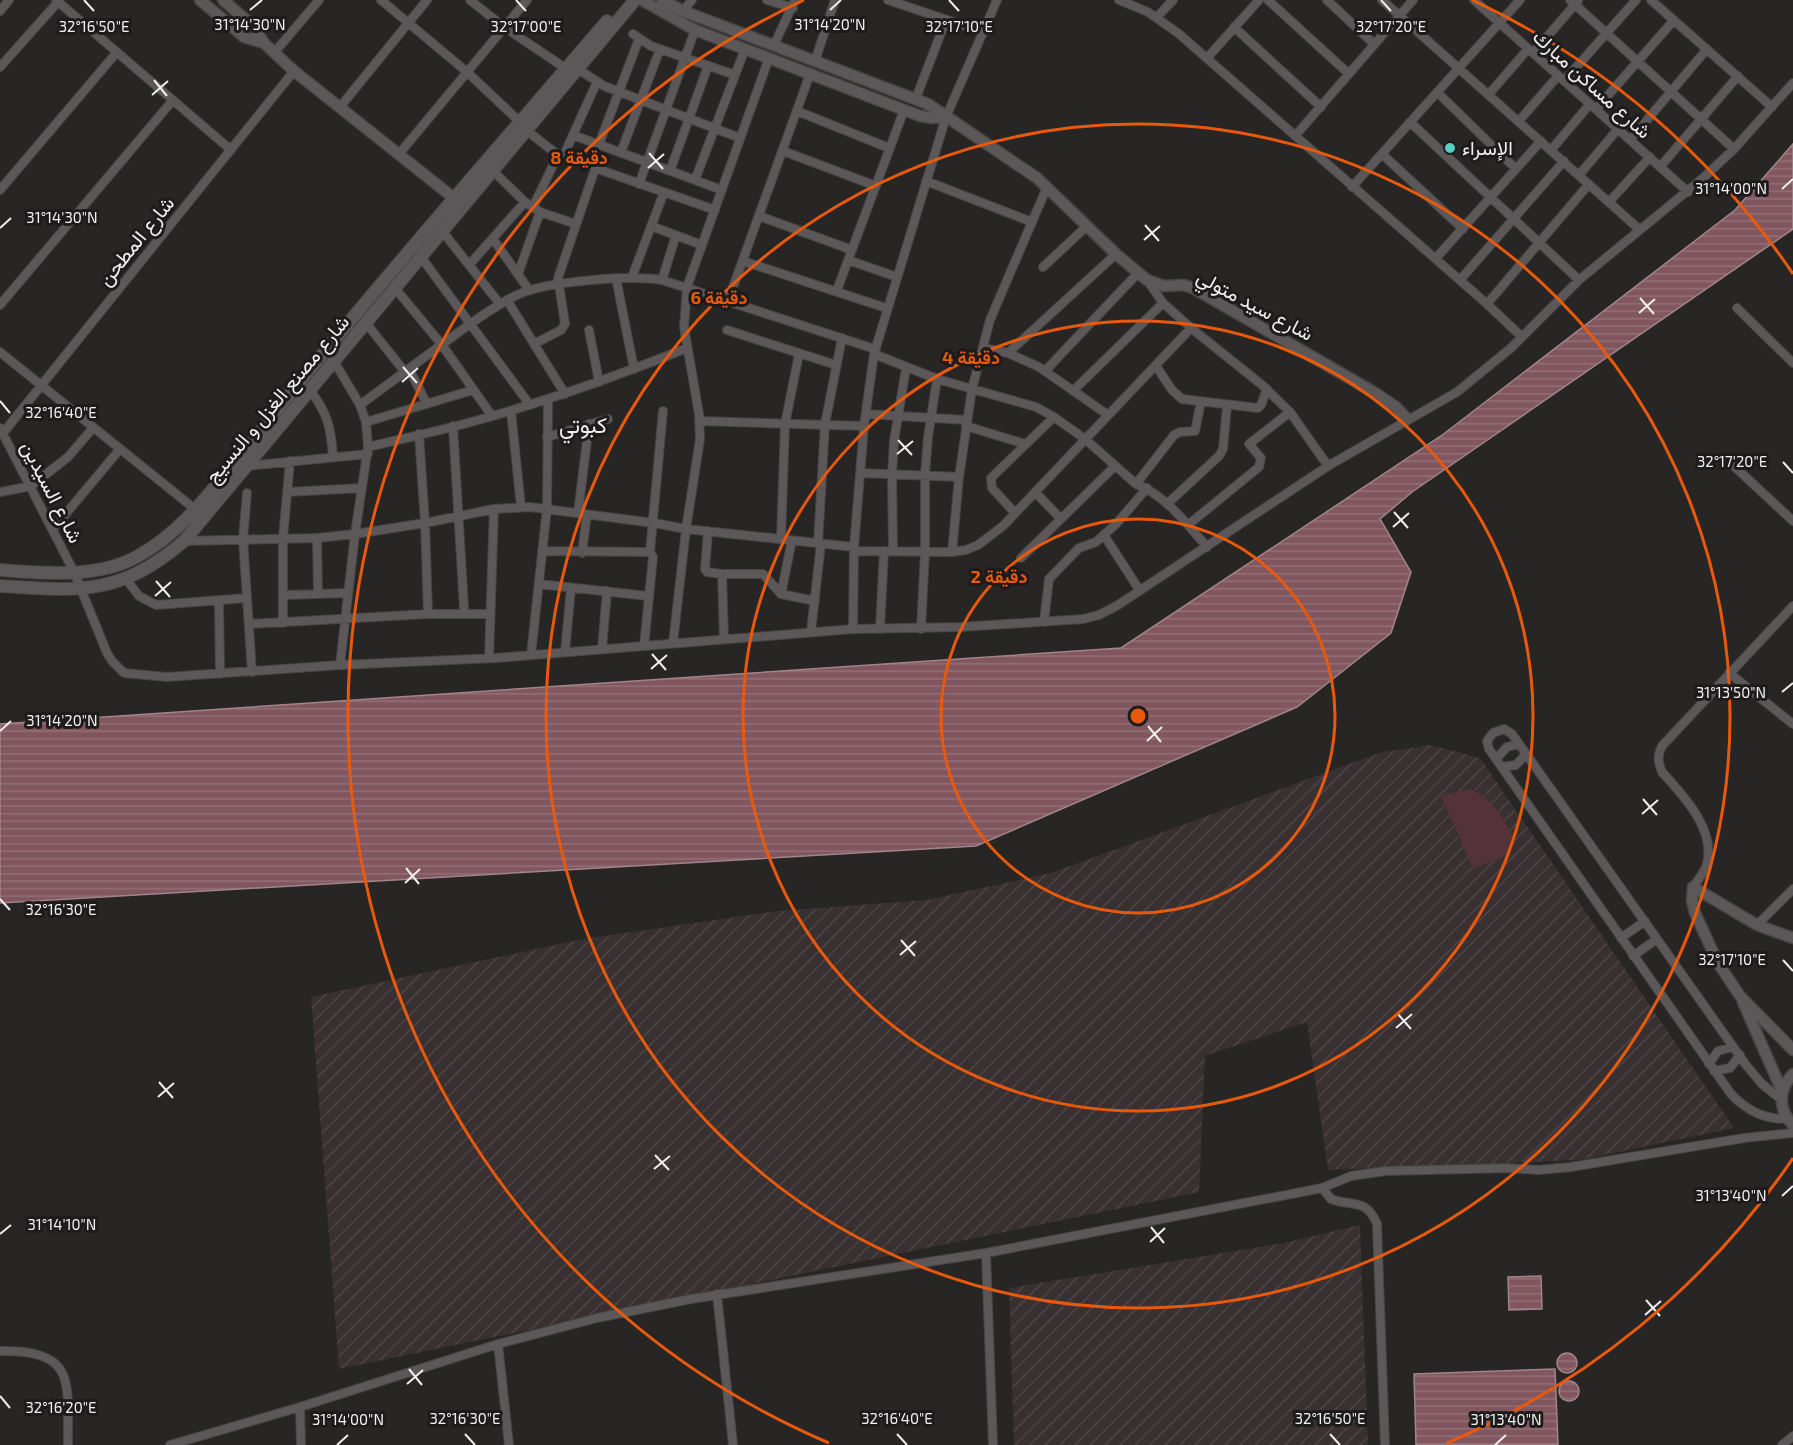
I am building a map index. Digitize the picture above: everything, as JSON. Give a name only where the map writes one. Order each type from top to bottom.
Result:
[{"type":"main road","points":[[573,70],[625,0]]},
{"type":"main road","points":[[523,126],[635,0]]},
{"type":"main road","name":"شارع مصنع الغزل و النسيج","points":[[0,586],[81,589],[106,585],[126,579],[164,557],[184,541],[493,171],[523,126]]},
{"type":"main road","name":"شارع مصنع الغزل و النسيج","points":[[0,570],[45,573],[107,567],[131,560],[158,543],[196,510],[320,357],[455,199],[523,126]]},
{"type":"street","points":[[0,11],[9,0]]},
{"type":"street","points":[[200,0],[244,37],[264,43]]},
{"type":"street","points":[[223,0],[254,26],[264,43],[294,71],[455,199]]},
{"type":"street","points":[[274,52],[319,0]]},
{"type":"street","points":[[381,0],[467,72],[523,126],[561,156],[715,210]]},
{"type":"street","points":[[340,107],[427,0]]},
{"type":"street","points":[[470,0],[504,27],[573,70],[619,92],[740,138]]},
{"type":"street","points":[[399,154],[527,0]]},
{"type":"street","points":[[642,0],[694,30],[927,118],[946,117]]},
{"type":"street","points":[[662,0],[683,11],[916,98],[971,131],[1047,187],[1142,277],[1163,303],[1267,389],[1290,412],[1328,466]]},
{"type":"street","points":[[683,11],[692,0]]},
{"type":"street","points":[[767,0],[794,4],[774,45]]},
{"type":"street","points":[[815,60],[835,0]]},
{"type":"street","points":[[888,0],[983,32]]},
{"type":"street","points":[[853,629],[854,549],[860,473],[875,351],[886,308],[946,117],[997,0]]},
{"type":"street","points":[[1119,0],[1129,2],[1157,17],[1208,57],[1522,337]]},
{"type":"street","points":[[1157,17],[1173,0]]},
{"type":"street","points":[[1208,57],[1258,0]]},
{"type":"street","points":[[1268,0],[1349,74]]},
{"type":"street","points":[[1327,0],[1374,44]]},
{"type":"street","points":[[1382,0],[1640,230]]},
{"type":"street","points":[[1295,136],[1413,0]]},
{"type":"street","name":"شارع مساكن مبارك","points":[[1474,0],[1688,192]]},
{"type":"street","points":[[1352,187],[1520,0]]},
{"type":"street","points":[[1519,121],[1636,0]]},
{"type":"street","points":[[1651,0],[1772,107]]},
{"type":"street","points":[[1660,8],[1668,0]]},
{"type":"street","points":[[0,67],[57,1],[231,150]]},
{"type":"street","points":[[1489,94],[1575,1],[1734,148]]},
{"type":"street","points":[[916,98],[946,20]]},
{"type":"street","points":[[1551,150],[1638,61],[1674,20]]},
{"type":"street","points":[[1234,27],[1321,107]]},
{"type":"street","points":[[639,184],[694,30]]},
{"type":"street","points":[[599,144],[619,92],[636,37],[660,49],[735,75]]},
{"type":"street","points":[[621,152],[660,49]]},
{"type":"street","points":[[695,180],[745,49]]},
{"type":"street","points":[[1630,140],[1707,49]]},
{"type":"street","points":[[0,190],[117,52]]},
{"type":"street","points":[[674,643],[686,529],[700,439],[684,327],[687,287],[769,58]]},
{"type":"street","points":[[670,171],[708,66]]},
{"type":"street","name":"شارع المطحن","points":[[1,430],[40,386],[294,71]]},
{"type":"street","points":[[728,301],[810,74]]},
{"type":"street","points":[[1660,166],[1738,76]]},
{"type":"street","points":[[518,274],[537,210],[597,82]]},
{"type":"street","name":"شارع السيدين","points":[[1,430],[74,572],[107,653],[124,673],[167,677],[220,674],[340,665],[489,658],[853,629],[921,629],[1090,618],[1107,611],[1140,591],[1328,466],[1457,392],[1501,357],[1579,280],[1688,192],[1734,148],[1793,83]]},
{"type":"street","points":[[1437,92],[1516,169]]},
{"type":"street","points":[[0,305],[173,100]]},
{"type":"street","points":[[837,290],[904,110]]},
{"type":"street","points":[[797,111],[889,148]]},
{"type":"street","points":[[1410,122],[1579,280]]},
{"type":"street","points":[[1579,175],[1618,129]]},
{"type":"street","points":[[573,135],[722,190]]},
{"type":"street","points":[[1436,258],[1541,141]]},
{"type":"street","points":[[783,151],[876,186]]},
{"type":"street","points":[[1382,154],[1463,229]]},
{"type":"street","points":[[1610,202],[1650,157]]},
{"type":"street","points":[[1460,280],[1564,161]]},
{"type":"street","points":[[534,344],[561,330],[565,324],[559,285],[560,271],[595,169]]},
{"type":"street","points":[[493,171],[537,210],[576,224]]},
{"type":"street","points":[[926,181],[1032,222]]},
{"type":"street","points":[[1487,304],[1589,184]]},
{"type":"street","points":[[952,552],[959,477],[972,388],[982,348],[990,320],[1047,187]]},
{"type":"street","points":[[632,277],[664,192]]},
{"type":"street","points":[[469,265],[525,201]]},
{"type":"street","points":[[759,216],[852,250]]},
{"type":"street","points":[[651,226],[702,245]]},
{"type":"street","points":[[1043,267],[1087,226]]},
{"type":"street","points":[[442,231],[469,265],[504,302],[565,394]]},
{"type":"street","points":[[662,280],[676,235]]},
{"type":"street","points":[[493,239],[530,291]]},
{"type":"street","points":[[1008,353],[1116,254]]},
{"type":"street","points":[[421,257],[530,405]]},
{"type":"street","points":[[848,260],[897,277]]},
{"type":"street","points":[[743,261],[837,290],[886,308]]},
{"type":"street","points":[[1045,371],[1142,277]]},
{"type":"street","name":"شارع سيد متولي","points":[[1142,277],[1164,286],[1184,285],[1193,288],[1377,394],[1396,407],[1407,419]]},
{"type":"street","points":[[616,278],[634,369]]},
{"type":"street","points":[[360,405],[470,324],[504,302],[530,291],[616,278],[662,280],[842,338],[875,351],[906,368],[937,379],[1024,402],[1054,417],[1085,439],[1136,484],[1147,488],[1167,504],[1207,547]]},
{"type":"street","points":[[395,288],[441,345],[492,416]]},
{"type":"street","points":[[1073,391],[1163,303]]},
{"type":"street","points":[[1737,308],[1793,363]]},
{"type":"street","points":[[366,323],[407,370],[427,404]]},
{"type":"street","points":[[184,541],[317,538],[425,524],[494,509],[520,507],[547,508],[686,529],[819,543],[854,549],[952,552],[978,545],[1003,526],[1191,328]]},
{"type":"street","points":[[589,330],[599,382]]},
{"type":"street","points":[[727,330],[836,365]]},
{"type":"street","points":[[811,632],[819,543],[825,424],[842,338]]},
{"type":"street","points":[[246,466],[333,457],[368,450],[548,400],[687,348]]},
{"type":"street","points":[[982,348],[1008,353],[1045,371],[1108,415]]},
{"type":"street","points":[[0,352],[196,510]]},
{"type":"street","points":[[781,539],[785,424],[799,354]]},
{"type":"street","points":[[334,361],[360,405],[366,422],[368,450],[355,534],[340,665]]},
{"type":"street","points":[[1156,366],[1179,397],[1188,401],[1258,408],[1267,389]]},
{"type":"street","points":[[880,629],[889,551],[897,415],[906,368]]},
{"type":"street","points":[[921,629],[925,552],[925,475],[937,379]]},
{"type":"street","points":[[310,390],[326,415],[331,429],[333,457]]},
{"type":"street","points":[[366,422],[473,390]]},
{"type":"street","points":[[531,655],[547,508],[548,400]]},
{"type":"street","points":[[1136,484],[1176,433],[1195,431],[1201,402]]},
{"type":"street","points":[[1167,504],[1219,456],[1223,449],[1227,406]]},
{"type":"street","points":[[511,411],[520,507]]},
{"type":"street","points":[[644,646],[663,411]]},
{"type":"street","points":[[1188,525],[1259,467],[1261,458],[1249,444],[1290,412]]},
{"type":"street","points":[[866,414],[931,416],[967,423],[1025,444]]},
{"type":"street","points":[[1015,513],[992,488],[990,482],[993,475],[1054,417]]},
{"type":"street","points":[[547,437],[608,418]]},
{"type":"street","points":[[699,421],[864,426]]},
{"type":"street","points":[[582,553],[582,514],[589,424]]},
{"type":"street","points":[[453,426],[464,608]]},
{"type":"street","points":[[0,492],[31,486],[68,457],[93,428]]},
{"type":"street","points":[[419,434],[428,614]]},
{"type":"street","points":[[53,529],[120,449]]},
{"type":"street","points":[[283,623],[283,538],[290,461]]},
{"type":"street","points":[[1021,558],[1115,466]]},
{"type":"street","points":[[1735,467],[1793,521]]},
{"type":"street","points":[[860,473],[959,477]]},
{"type":"street","points":[[287,492],[362,488]]},
{"type":"street","points":[[1044,622],[1049,579],[1079,548],[1096,542],[1104,535],[1124,516],[1147,488]]},
{"type":"street","points":[[1035,492],[1060,518]]},
{"type":"street","points":[[247,493],[243,539],[252,672]]},
{"type":"street","points":[[489,658],[494,509]]},
{"type":"street","points":[[708,531],[705,569],[708,572],[763,574],[781,594],[814,601]]},
{"type":"street","points":[[1104,535],[1140,591]]},
{"type":"street","points":[[317,538],[318,594]]},
{"type":"street","points":[[781,594],[792,540]]},
{"type":"street","points":[[542,551],[650,552]]},
{"type":"street","points":[[722,574],[724,639]]},
{"type":"street","points":[[126,579],[139,596],[156,605],[247,597]]},
{"type":"street","points":[[538,584],[648,596]]},
{"type":"street","points":[[565,652],[571,588]]},
{"type":"street","points":[[602,649],[607,591]]},
{"type":"street","points":[[283,595],[348,593]]},
{"type":"street","points":[[219,600],[220,674]]},
{"type":"street","points":[[1793,606],[1662,746],[1658,763],[1662,772],[1702,823],[1707,835],[1709,850],[1706,867],[1693,887],[1692,900],[1695,913],[1718,963],[1740,996],[1793,1050]]},
{"type":"street","points":[[249,624],[428,614],[489,614]]},
{"type":"street","points":[[1729,673],[1793,724]]},
{"type":"street","points":[[1781,1095],[1762,1084],[1733,1047],[1509,731],[1503,729],[1493,733],[1487,745],[1496,759],[1731,1094],[1746,1108],[1766,1117],[1790,1122]]},
{"type":"street","points":[[1496,759],[1507,747],[1519,744]]},
{"type":"street","points":[[1502,767],[1516,765],[1526,754]]},
{"type":"street","points":[[1693,887],[1757,925],[1793,938]]},
{"type":"street","points":[[1757,925],[1793,889]]},
{"type":"street","points":[[1621,938],[1645,921]]},
{"type":"street","points":[[1633,956],[1657,939]]},
{"type":"street","points":[[1740,996],[1781,1095],[1782,1110],[1790,1122]]},
{"type":"street","points":[[1712,1068],[1718,1051],[1733,1047]]},
{"type":"street","points":[[1712,1068],[1730,1068],[1740,1055]]},
{"type":"street","points":[[1781,1095],[1786,1082],[1793,1074]]},
{"type":"street","points":[[171,1445],[498,1344],[597,1318],[717,1294],[986,1253],[1322,1188],[1351,1176],[1385,1171],[1560,1168],[1744,1138],[1793,1133]]},
{"type":"street","points":[[1322,1188],[1330,1199],[1352,1202],[1365,1207],[1377,1224],[1384,1445]]},
{"type":"street","points":[[986,1253],[993,1445]]},
{"type":"street","points":[[717,1294],[733,1445]]},
{"type":"street","points":[[498,1344],[509,1445]]},
{"type":"street","points":[[0,1351],[41,1355],[53,1360],[59,1366],[67,1391],[68,1445]]},
{"type":"street","points":[[300,1407],[301,1445]]},
{"type":"street","points":[[1782,1445],[1793,1436]]},
{"type":"shaded area","points":[[1793,144],[1793,229],[1412,492],[1380,519],[1411,572],[1391,633],[1297,707],[976,846],[0,903],[0,724],[1121,648],[1441,436],[1735,210]]},
{"type":"shaded area","points":[[1431,745],[1480,758],[1734,1128],[1580,1160],[1328,1170],[1307,1022],[1205,1056],[1199,1192],[339,1369],[311,997],[583,939],[777,911],[927,900],[1051,873],[1382,752]]},
{"type":"shaded area","points":[[1469,789],[1491,803],[1515,840],[1509,852],[1504,856],[1473,868],[1441,796]]},
{"type":"shaded area","points":[[1360,1225],[1368,1445],[1014,1445],[1009,1288],[1284,1243]]},
{"type":"shaded area","points":[[1541,1276],[1542,1309],[1509,1310],[1508,1277]]},
{"type":"shaded area","points":[[1567,1353],[1574,1356],[1577,1363],[1574,1370],[1567,1373],[1560,1370],[1557,1363],[1560,1356]]},
{"type":"shaded area","points":[[1555,1369],[1558,1445],[1416,1445],[1414,1374]]},
{"type":"shaded area","points":[[1569,1381],[1576,1384],[1579,1391],[1576,1398],[1569,1401],[1562,1398],[1559,1391],[1562,1384]]},
{"type":"place","name":"الإسراء","points":[[1450,148]]},
{"type":"district","name":"كبوتي","points":[[583,425]]}]
